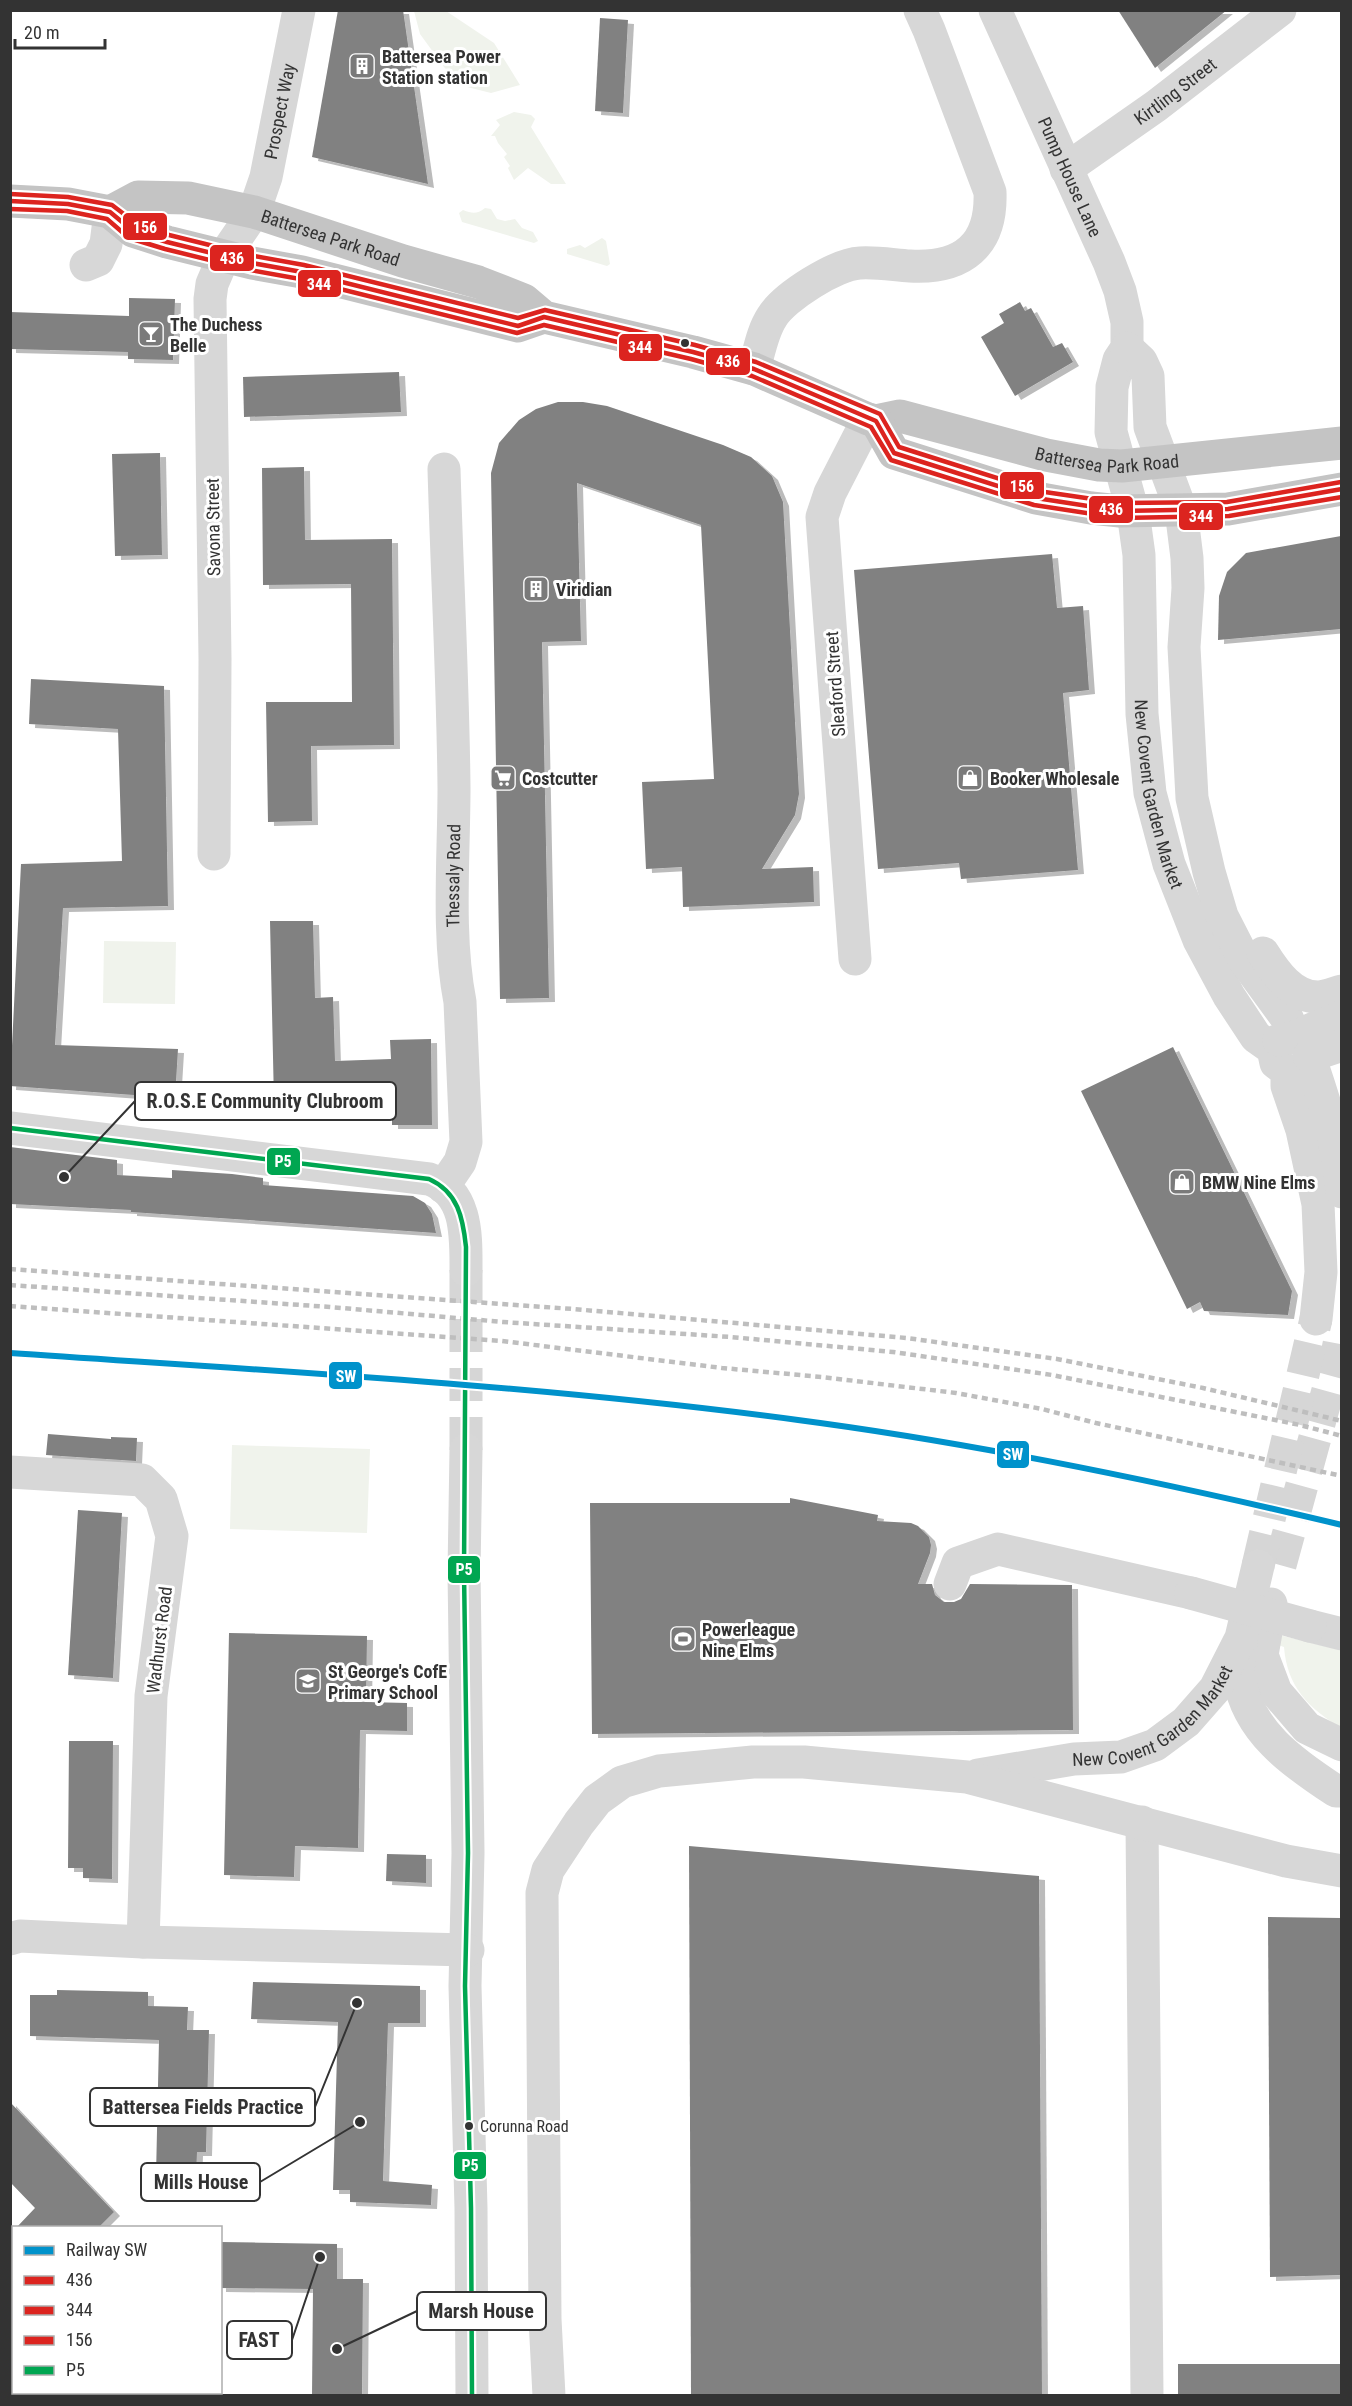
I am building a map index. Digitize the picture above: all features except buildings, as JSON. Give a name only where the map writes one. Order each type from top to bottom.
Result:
[{"type":"highway","name":"Battersea Park Road","points":[[110,212],[138,197],[197,199],[254,212],[403,261],[478,282],[524,300],[544,317],[693,352],[758,356],[872,420],[900,416],[1046,455],[1099,465],[1122,466],[1161,460],[1341,443]]},
{"type":"highway","name":"Battersea Park Road","points":[[10,201],[68,204],[110,212],[133,231],[224,256],[302,272],[518,326],[544,317]]},
{"type":"highway","points":[[872,420],[894,453],[1036,498],[1091,508],[1133,512],[1243,507],[1341,489]]},
{"type":"street","name":"Prospect Way","points":[[254,212],[266,177],[299,10]]},
{"type":"street","points":[[758,356],[771,317],[826,273],[858,263],[928,266],[971,252],[980,242],[991,213],[990,192],[920,10]]},
{"type":"street","name":"Pump House Lane","points":[[995,10],[1114,272],[1127,322],[1127,348],[1119,360],[1114,376],[1111,401],[1111,432],[1122,466]]},
{"type":"street","name":"Kirtling Street","points":[[1066,169],[1156,106],[1280,10]]},
{"type":"street","points":[[86,265],[98,260],[106,244],[110,212]]},
{"type":"street","name":"Savona Street","points":[[214,854],[215,659],[210,300],[212,284],[224,256],[254,212]]},
{"type":"street","points":[[1127,348],[1141,361],[1148,376],[1150,427],[1161,460]]},
{"type":"street","name":"Sleaford Street","points":[[855,958],[822,517],[830,493],[872,420]]},
{"type":"street","name":"New Covent Garden Market","points":[[1161,460],[1181,510],[1187,558],[1188,588],[1184,647],[1192,798],[1222,916],[1245,961],[1288,1020],[1294,1051],[1287,1086],[1302,1130],[1318,1204],[1321,1272],[1316,1319]]},
{"type":"street","name":"New Covent Garden Market","points":[[1122,466],[1133,512],[1139,555],[1142,714],[1150,793],[1169,864],[1199,939],[1229,996],[1256,1037],[1294,1051]]},
{"type":"street","name":"Thessaly Road","points":[[443,1187],[460,1162],[466,1142],[460,1002],[456,983],[454,949],[452,821],[454,790],[444,469]]},
{"type":"street","points":[[1209,872],[1242,918],[1276,973],[1290,986],[1303,994],[1318,997],[1341,991]]},
{"type":"street","points":[[1294,1051],[1341,1016]]},
{"type":"street","points":[[1294,1051],[1341,1045]]},
{"type":"street","points":[[1294,1051],[1328,1109],[1336,1141],[1341,1192]]},
{"type":"street","points":[[10,1128],[429,1179],[454,1197],[461,1211],[465,1227],[466,1270]]},
{"type":"street","points":[[466,1450],[464,1572],[468,1950],[465,1986],[471,2208],[472,2396]]},
{"type":"street","name":"Wadhurst Road","points":[[10,1472],[142,1480],[161,1499],[171,1536],[151,1696],[144,1942]]},
{"type":"street","points":[[950,1584],[958,1563],[998,1549],[1191,1593],[1341,1634]]},
{"type":"street","name":"New Covent Garden Market","points":[[967,1777],[1074,1760],[1121,1757],[1155,1745],[1186,1722],[1215,1689],[1241,1638],[1268,1568],[1262,1655],[1276,1692],[1307,1728],[1341,1745]]},
{"type":"street","points":[[1241,1638],[1238,1676],[1254,1722],[1275,1745],[1306,1772],[1336,1791],[1341,1791]]},
{"type":"street","name":"New Covent Garden Market","points":[[549,2396],[545,2319],[542,1893],[548,1870],[597,1800],[622,1782],[659,1771],[753,1762],[804,1762],[967,1777],[1286,1861],[1341,1871]]},
{"type":"street","points":[[1142,1822],[1147,2396]]},
{"type":"street","points":[[10,1939],[20,1936],[144,1942],[468,1950]]},
{"type":"shaded area","points":[[414,11],[446,11],[494,43],[520,85],[491,93],[463,86],[444,67],[420,34]]},
{"type":"shaded area","points":[[514,112],[531,115],[535,119],[531,127],[566,184],[551,184],[528,168],[514,180],[508,168],[510,166],[504,157],[507,154],[495,136],[491,136],[500,125],[496,120]]},
{"type":"shaded area","points":[[485,208],[491,209],[497,219],[505,221],[515,219],[522,228],[533,232],[538,241],[534,243],[462,222],[459,213],[463,210],[475,213]]},
{"type":"shaded area","points":[[602,238],[606,241],[610,264],[607,266],[567,254],[567,249],[580,245],[585,248]]},
{"type":"shaded area","points":[[104,941],[176,942],[175,1004],[103,1003]]},
{"type":"shaded area","points":[[232,1445],[370,1449],[367,1533],[230,1529]]},
{"type":"shaded area","points":[[1279,1635],[1341,1650],[1341,1728],[1319,1713],[1295,1685],[1286,1661],[1284,1647],[1278,1645]]},
{"type":"tunnel","points":[[466,1270],[466,1450]]},
{"type":"tunnel","points":[[1258,1566],[1316,1319]]},
{"type":"tunnel","points":[[1280,1565],[1335,1365],[1342,1329]]},
{"type":"railway","points":[[10,1269],[573,1309],[907,1338],[1057,1359],[1203,1388],[1342,1421]]},
{"type":"railway","points":[[10,1285],[731,1337],[893,1352],[1052,1375],[1300,1425],[1342,1436]]},
{"type":"railway","points":[[10,1306],[502,1341],[956,1393],[1042,1409],[1096,1423],[1342,1476]]},
{"type":"rail line","name":"SW","points":[[10,1353],[503,1388],[798,1420],[935,1440],[1071,1465],[1342,1525]]},
{"type":"transit line","name":"156","points":[[10,194],[68,197],[112,205],[137,224],[169,235],[254,256],[304,265],[518,318],[545,310],[695,345],[756,362],[880,414],[899,447],[1038,491],[1120,503],[1227,502],[1341,482]]},
{"type":"transit line","name":"436","points":[[10,201],[68,204],[110,212],[133,231],[252,263],[302,272],[518,326],[544,317],[693,352],[754,369],[876,421],[894,453],[1036,498],[1120,511],[1228,509],[1342,489]]},
{"type":"transit line","name":"344","points":[[10,209],[67,211],[107,219],[129,238],[250,270],[300,279],[517,333],[544,325],[691,359],[752,376],[871,427],[891,460],[1034,505],[1119,518],[1229,516],[1342,497]]},
{"type":"transit line","name":"P5","points":[[10,1128],[429,1179],[447,1191],[461,1216],[466,1247],[464,1572],[468,1853],[465,1986],[471,2208],[472,2396]]},
{"type":"place","name":"Battersea Power Station station","points":[[362,66]]},
{"type":"place","name":"The Duchess Belle","points":[[151,334]]},
{"type":"place","name":"Viridian","points":[[536,589]]},
{"type":"place","name":"Costcutter","points":[[503,778]]},
{"type":"place","name":"Booker Wholesale","points":[[970,778]]},
{"type":"place","name":"R.O.S.E Community Clubroom","points":[[64,1177]]},
{"type":"place","name":"BMW Nine Elms","points":[[1182,1182]]},
{"type":"place","name":"Powerleague Nine Elms","points":[[683,1639]]},
{"type":"place","name":"St George's CofE Primary School","points":[[308,1681]]},
{"type":"place","name":"Battersea Fields Practice","points":[[357,2003]]},
{"type":"place","name":"Mills House","points":[[360,2122]]},
{"type":"place","name":"Corunna Road","points":[[469,2126]]},
{"type":"place","name":"FAST","points":[[320,2257]]},
{"type":"place","name":"Marsh House","points":[[337,2349]]}]
